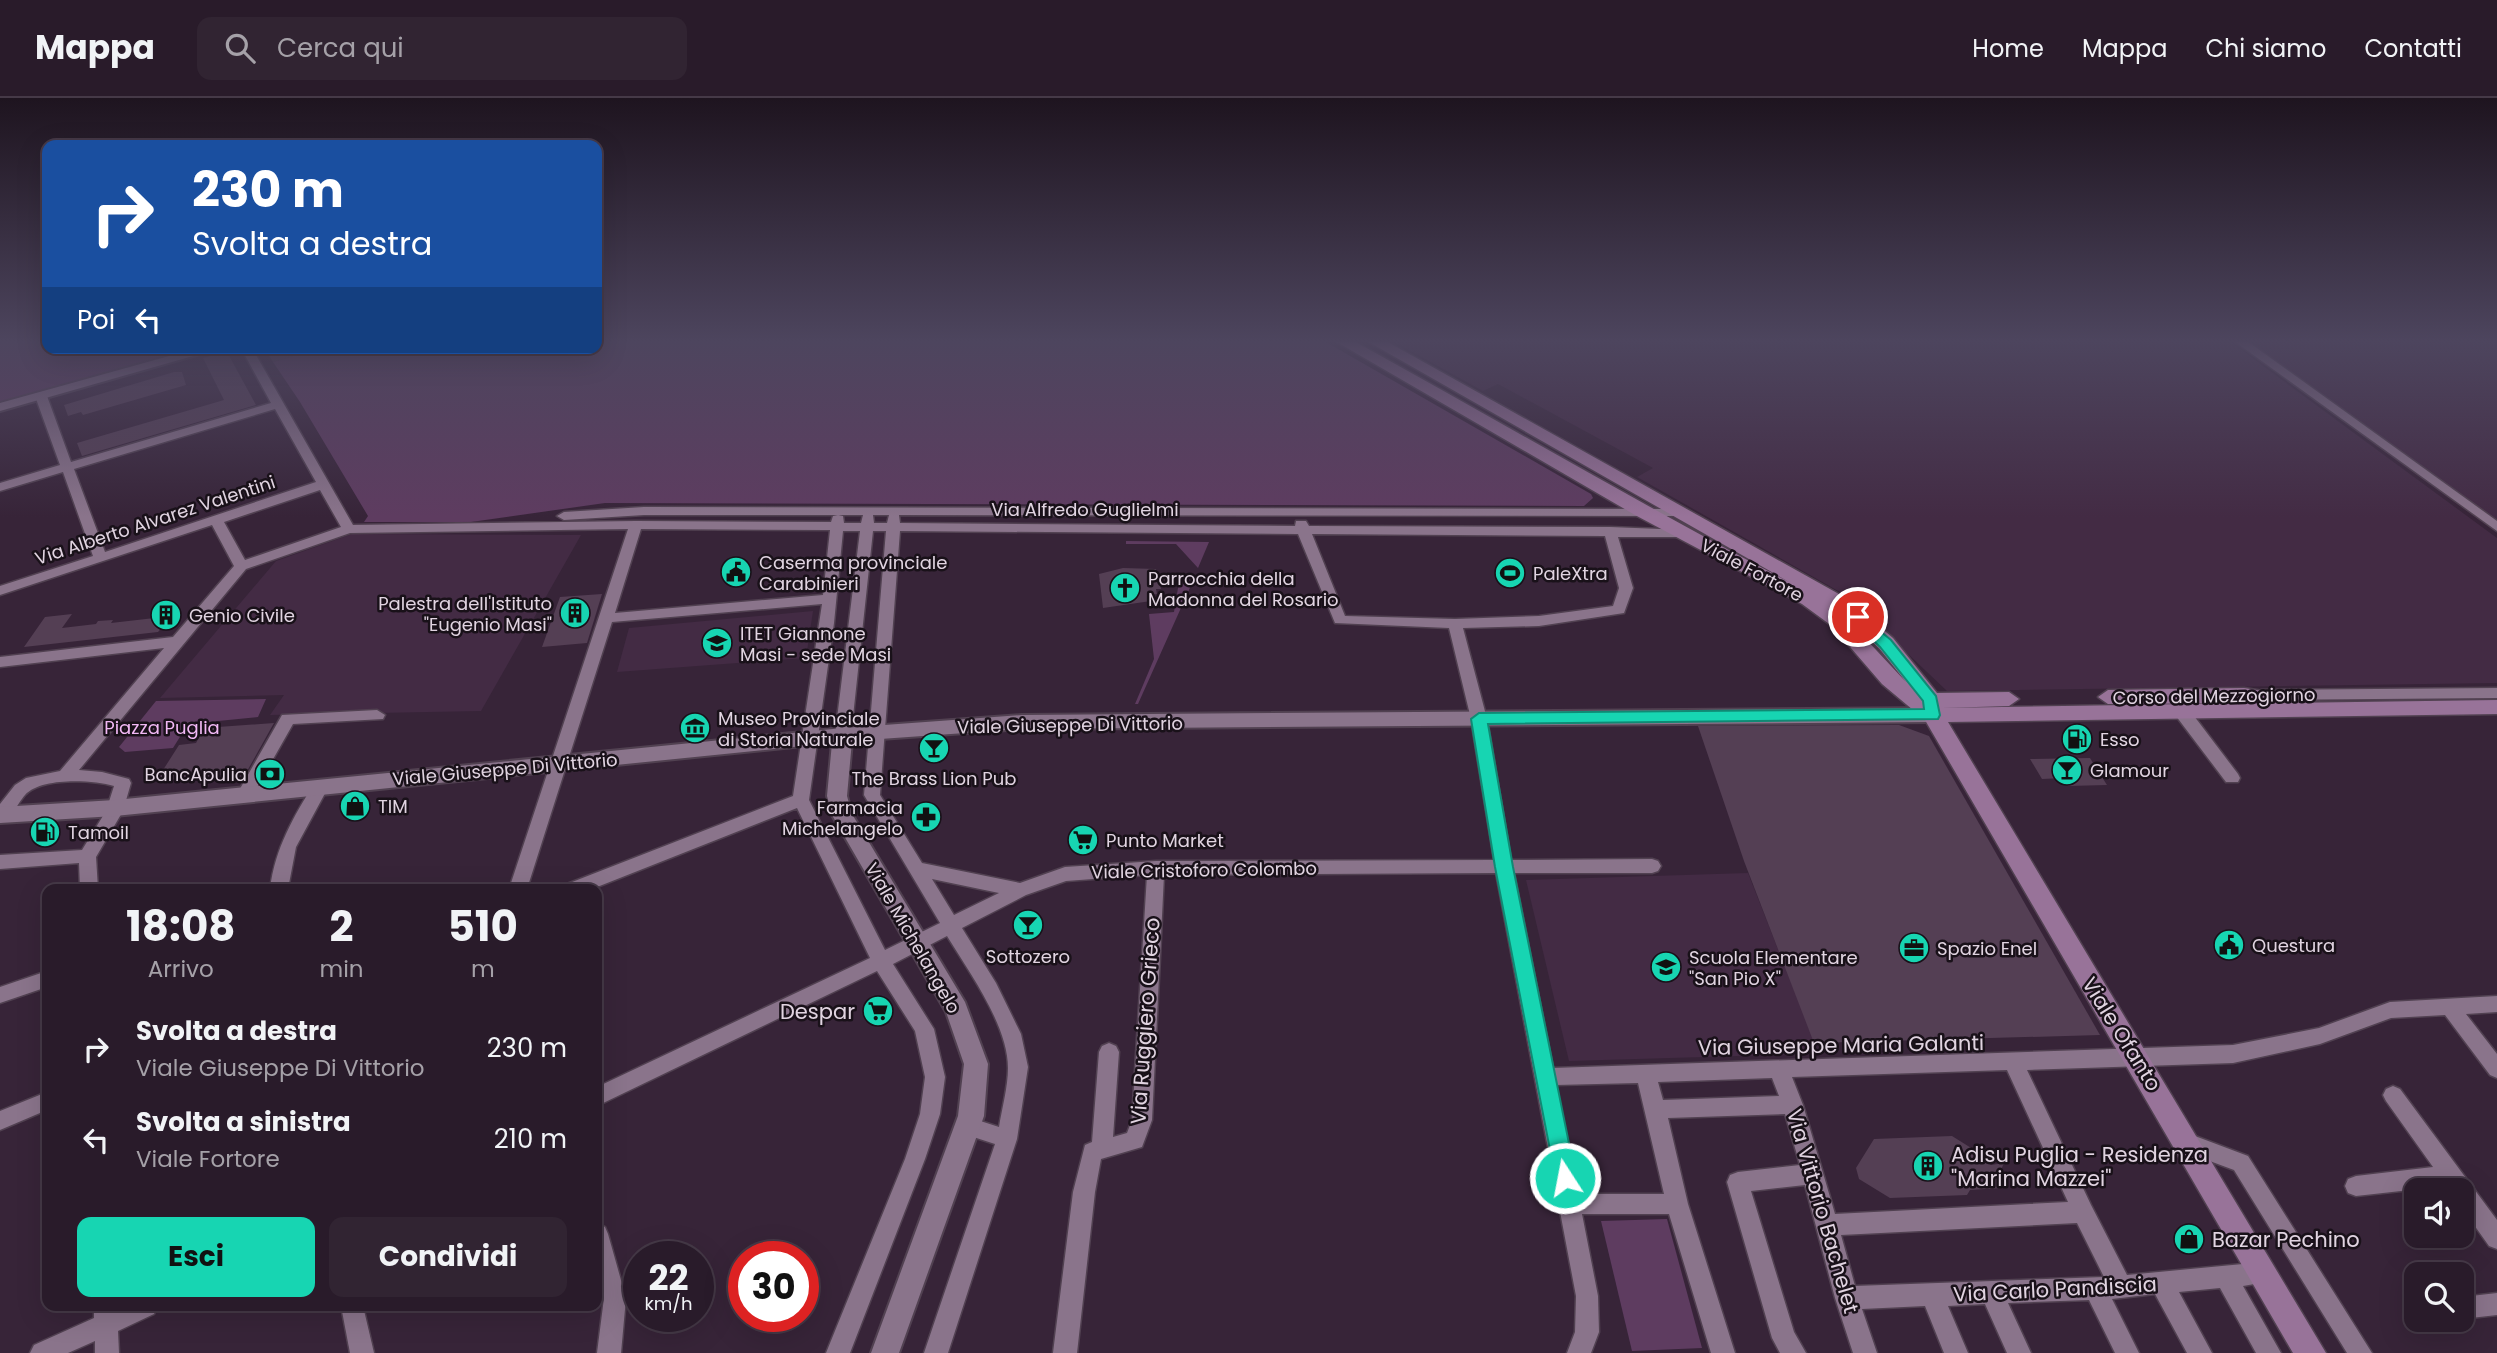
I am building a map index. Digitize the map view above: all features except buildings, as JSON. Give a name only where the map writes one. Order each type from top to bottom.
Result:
[{"type":"main road","name":"Viale Fortore","points":[[1450,400],[1681,533],[1809,600],[1839,622],[1889,679],[1932,707]]},
{"type":"main road","points":[[1454,402],[1460,400]]},
{"type":"main road","name":"Viale Fortore","points":[[1483,400],[1839,602],[1885,643],[1932,707]]},
{"type":"main road","points":[[2244,695],[2346,708]]},
{"type":"main road","name":"Corso del Mezzogiorno","points":[[1932,707],[2244,695]]},
{"type":"main road","name":"Corso del Mezzogiorno","points":[[1932,707],[2182,712],[2497,707]]},
{"type":"main road","name":"Viale Ofanto","points":[[1932,707],[2084,974],[2138,1058],[2310,1353]]},
{"type":"street","points":[[0,407],[28,400]]},
{"type":"street","points":[[42,400],[101,559]]},
{"type":"street","points":[[276,400],[321,485],[348,528]]},
{"type":"street","points":[[2320,400],[2497,527]]},
{"type":"street","points":[[0,487],[279,404]]},
{"type":"street","name":"Via Alberto Alvarez Valentini","points":[[0,591],[321,485]]},
{"type":"street","name":"Via Alfredo Guglielmi","points":[[489,527],[561,516],[630,512],[751,512],[837,521]]},
{"type":"street","points":[[743,527],[751,512]]},
{"type":"street","points":[[1295,512],[1340,620],[1455,624],[1539,621],[1619,610],[1626,588],[1610,531]]},
{"type":"street","name":"Via Alfredo Guglielmi","points":[[894,521],[1295,512],[1678,512]]},
{"type":"street","points":[[64,777],[241,566],[216,520]]},
{"type":"street","points":[[586,884],[801,800],[837,521]]},
{"type":"street","name":"Via Alfredo Guglielmi","points":[[241,566],[348,528],[743,527],[837,521],[894,521],[1304,530],[1681,533]]},
{"type":"street","name":"Viale Michelangelo","points":[[867,521],[837,796],[842,816],[957,1009],[976,1064],[968,1126],[885,1353]]},
{"type":"street","name":"Viale Michelangelo","points":[[894,521],[872,795],[887,824],[918,869],[989,989],[1011,1034],[1018,1067],[1007,1139],[936,1353]]},
{"type":"street","points":[[520,884],[636,526]]},
{"type":"street","points":[[606,618],[828,599]]},
{"type":"street","points":[[1455,624],[1479,719],[1504,867],[1587,1296],[1587,1332],[1580,1353]]},
{"type":"street","points":[[0,662],[175,642]]},
{"type":"street","name":"Corso del Mezzogiorno","points":[[2244,695],[2497,693]]},
{"type":"street","points":[[2346,708],[2438,694]]},
{"type":"street","name":"Viale Giuseppe Di Vittorio","points":[[1,815],[115,808],[810,738],[1021,722],[1479,719],[1932,707]]},
{"type":"street","points":[[2182,712],[2232,778]]},
{"type":"street","points":[[245,794],[288,719],[377,715]]},
{"type":"street","points":[[1,815],[25,785],[42,778],[106,778],[123,783],[123,791],[115,808],[87,856],[89,884]]},
{"type":"street","points":[[279,884],[280,866],[288,840],[321,786]]},
{"type":"street","name":"Viale Michelangelo","points":[[801,800],[881,961],[924,1029],[935,1077],[930,1114],[915,1159],[838,1353]]},
{"type":"street","points":[[0,862],[87,856]]},
{"type":"street","name":"Viale Cristoforo Colombo","points":[[602,1095],[881,961],[1020,890],[1065,874],[1156,868],[1652,866]]},
{"type":"street","name":"Via Ruggiero Grieco","points":[[1065,1353],[1084,1192],[1092,1152],[1135,1140],[1142,1120],[1156,868]]},
{"type":"street","points":[[918,869],[1020,890]]},
{"type":"street","points":[[0,995],[42,981]]},
{"type":"street","name":"Via Giuseppe Maria Galanti","points":[[1546,1077],[2014,1064],[2233,1054],[2320,1036],[2390,1010],[2497,1004]]},
{"type":"street","points":[[2448,1005],[2497,1069]]},
{"type":"street","name":"Via Ruggiero Grieco","points":[[1102,1149],[1109,1052]]},
{"type":"street","points":[[2014,1064],[2083,1212],[2121,1286]]},
{"type":"street","name":"Via Vittorio Bachelet","points":[[1779,1069],[1793,1105],[1846,1298],[1865,1353]]},
{"type":"street","points":[[1646,1073],[1677,1204],[1723,1353]]},
{"type":"street","points":[[2393,1095],[2454,1178]]},
{"type":"street","points":[[0,1121],[42,1103]]},
{"type":"street","points":[[1656,1109],[1793,1105]]},
{"type":"street","points":[[968,1126],[1007,1139]]},
{"type":"street","points":[[2187,1143],[2241,1163],[2360,1353]]},
{"type":"street","points":[[1794,1353],[1783,1338],[1738,1182],[1811,1174]]},
{"type":"street","points":[[2357,1186],[2404,1186]]},
{"type":"street","points":[[1570,1204],[1677,1204]]},
{"type":"street","points":[[2474,1206],[2497,1238]]},
{"type":"street","points":[[1826,1225],[2083,1212]]},
{"type":"street","points":[[602,1252],[615,1298],[609,1353]]},
{"type":"street","name":"Via Carlo Pandiscia","points":[[1846,1298],[2095,1289],[2264,1273]]},
{"type":"street","points":[[2225,1276],[2269,1353]]},
{"type":"street","points":[[2161,1283],[2200,1353]]},
{"type":"street","points":[[2095,1289],[2127,1353]]},
{"type":"street","points":[[1992,1294],[2019,1353]]},
{"type":"street","points":[[1933,1296],[1956,1353]]},
{"type":"street","points":[[2474,1307],[2497,1304]]},
{"type":"street","points":[[42,1353],[106,1315],[124,1311]]},
{"type":"street","points":[[353,1311],[362,1353]]},
{"type":"street","points":[[106,1315],[107,1353]]},
{"type":"shaded area","points":[[1527,400],[2309,400],[2497,538],[2497,683],[1947,691],[1847,596],[1637,477],[1653,468]]},
{"type":"shaded area","points":[[2328,400],[2497,400],[2497,521]]},
{"type":"shaded area","points":[[352,534],[581,535],[481,711],[270,715],[284,695],[160,698],[276,561]]},
{"type":"shaded area","name":"ITET Giannone Masi - sede Masi","points":[[813,611],[806,658],[617,672],[629,628]]},
{"type":"shaded area","name":"Scuola Elementare \"San Pio X\"","points":[[1748,873],[1818,1051],[1808,1054],[1569,1061],[1526,880]]},
{"type":"green space","points":[[298,400],[1426,400],[1591,494],[1593,498],[1584,506],[605,503],[471,522],[364,522],[368,516]]},
{"type":"green space","points":[[1126,541],[1209,542],[1198,568],[1176,544],[1126,544]]},
{"type":"green space","points":[[1193,581],[1138,704],[1135,704],[1154,659],[1149,614],[1174,612],[1179,582]]},
{"type":"green space","name":"Piazza Puglia","points":[[266,699],[258,717],[188,724],[173,748],[125,752],[119,747],[156,701]]},
{"type":"green space","points":[[1667,1219],[1702,1348],[1632,1351],[1601,1221]]},
{"type":"place","name":"Caserma provinciale Carabinieri","points":[[736,572]]},
{"type":"place","name":"PaleXtra","points":[[1510,573]]},
{"type":"place","name":"Parrocchia della Madonna del Rosario","points":[[1125,588]]},
{"type":"place","name":"Palestra dell'Istituto \"Eugenio Masi\"","points":[[575,613]]},
{"type":"place","name":"Genio Civile","points":[[166,615]]},
{"type":"place","name":"ITET Giannone Masi - sede Masi","points":[[717,643]]},
{"type":"place","name":"Museo Provinciale di Storia Naturale","points":[[695,728]]},
{"type":"place","name":"Esso","points":[[2077,739]]},
{"type":"place","name":"The Brass Lion Pub","points":[[934,748]]},
{"type":"place","name":"Glamour","points":[[2067,770]]},
{"type":"place","name":"BancApulia","points":[[270,774]]},
{"type":"place","name":"TIM","points":[[355,806]]},
{"type":"place","name":"Farmacia Michelangelo","points":[[926,817]]},
{"type":"place","name":"Tamoil","points":[[45,832]]},
{"type":"place","name":"Punto Market","points":[[1083,840]]},
{"type":"place","name":"Sottozero","points":[[1028,925]]},
{"type":"place","name":"Questura","points":[[2229,945]]},
{"type":"place","name":"Spazio Enel","points":[[1914,948]]},
{"type":"place","name":"Scuola Elementare \"San Pio X\"","points":[[1666,967]]},
{"type":"place","name":"Despar","points":[[878,1011]]},
{"type":"place","name":"Adisu Puglia - Residenza \"Marina Mazzei\"","points":[[1928,1166]]},
{"type":"place","name":"Bazar Pechino","points":[[2189,1239]]},
{"type":"route","points":[[1565,1178],[1504,867],[1479,719],[1933,715],[1931,700],[1885,643],[1858,617]]}]
